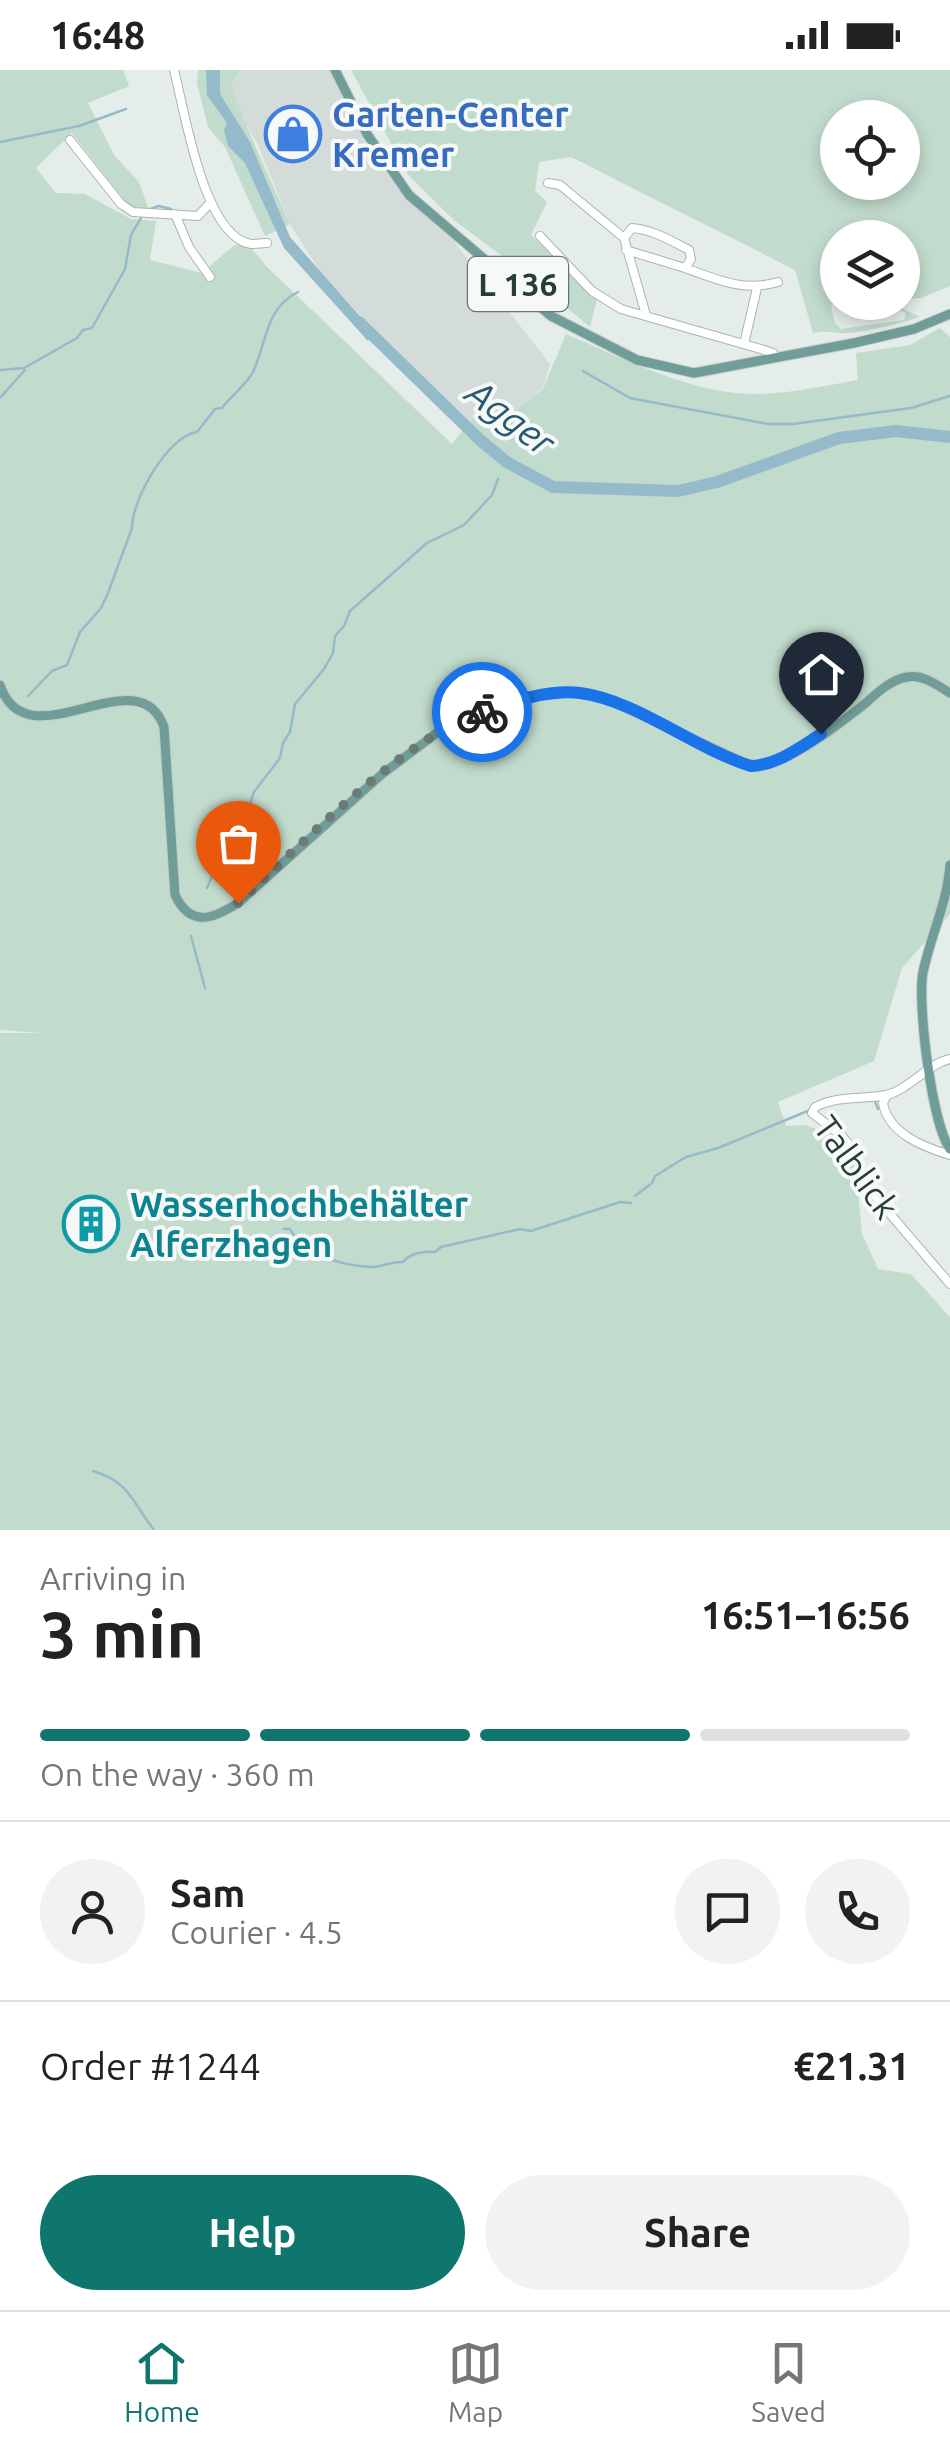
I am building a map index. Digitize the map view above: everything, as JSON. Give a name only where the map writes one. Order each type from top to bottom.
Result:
[{"type":"main road","name":"L 136","points":[[335,70],[368,134],[409,194],[551,316],[637,360],[694,374],[906,331],[950,314]]},
{"type":"main road","points":[[0,685],[4,699],[26,714],[65,713],[129,700],[152,708],[164,727],[175,895],[182,909],[210,918],[238,903],[381,774],[438,732],[496,707],[538,696],[577,692],[604,698],[751,766],[782,758],[908,676],[924,678],[950,694]]},
{"type":"main road","points":[[950,865],[946,900],[922,984],[922,1014],[941,1137],[950,1152]]},
{"type":"street","points":[[174,70],[188,141],[211,202],[228,229],[242,240],[252,244],[267,242]]},
{"type":"street","points":[[70,140],[122,204],[133,212],[198,216],[211,202]]},
{"type":"street","points":[[548,183],[560,185],[624,238],[646,315]]},
{"type":"street","points":[[176,214],[189,248],[210,277]]},
{"type":"street","points":[[624,238],[632,228],[640,228],[675,242],[689,250],[691,260],[686,268]]},
{"type":"street","points":[[540,236],[592,290],[621,310],[773,352],[774,358]]},
{"type":"street","points":[[626,250],[734,286],[757,288],[778,282]]},
{"type":"street","points":[[744,344],[757,288]]},
{"type":"street","name":"Talblick","points":[[950,1058],[937,1062],[887,1095],[832,1098],[812,1113],[842,1136],[853,1150],[868,1187],[950,1284]]},
{"type":"street","name":"Talblick","points":[[887,1095],[884,1103],[890,1124],[923,1145],[950,1152]]},
{"type":"shaded area","points":[[241,70],[329,70],[387,171],[412,204],[453,240],[550,364],[543,388],[516,410],[487,399],[469,421],[354,309],[319,270],[290,224],[231,84]]},
{"type":"green space","points":[[0,70],[123,70],[129,86],[88,103],[114,155],[139,182],[149,210],[129,206],[72,133],[36,168],[56,193],[85,194],[131,219],[156,221],[150,260],[202,273],[233,246],[246,242],[267,267],[452,444],[487,399],[516,410],[543,389],[566,334],[670,377],[714,390],[750,394],[797,391],[858,380],[856,353],[910,345],[940,328],[950,337],[950,914],[902,968],[874,1061],[778,1102],[786,1126],[805,1125],[839,1138],[856,1173],[862,1234],[878,1269],[911,1274],[950,1317],[950,1530],[0,1530],[0,1033],[41,1033],[0,1030]]},
{"type":"green space","points":[[198,70],[241,70],[231,84],[290,224],[265,236],[225,147],[208,127],[197,83]]},
{"type":"green space","points":[[351,70],[950,70],[950,286],[920,298],[920,220],[820,220],[820,320],[834,320],[841,329],[909,320],[864,331],[813,333],[795,270],[571,157],[539,162],[535,191],[547,202],[531,235],[597,299],[590,327],[455,221],[409,176]]},
{"type":"water","points":[[206,70],[220,70],[220,94],[250,142],[290,237],[373,331],[368,341],[284,248],[245,163],[228,146],[224,130],[227,123],[207,95]]},
{"type":"waterway","points":[[0,142],[79,126],[126,109]]},
{"type":"waterway","points":[[147,210],[159,206],[171,209]]},
{"type":"waterway","points":[[0,370],[24,368],[92,328],[125,269],[131,235],[141,218]]},
{"type":"waterway","points":[[28,696],[52,671],[67,665],[80,632],[101,608],[132,528],[138,501],[164,456],[186,436],[197,432],[215,409],[222,408],[247,381],[273,316],[298,292]]},
{"type":"waterway","name":"Agger","points":[[359,322],[480,440],[508,463],[553,487],[678,491],[717,482],[839,438],[896,431],[950,437]]},
{"type":"waterway","points":[[0,398],[25,370]]},
{"type":"waterway","points":[[583,371],[630,398],[768,424],[911,408],[950,396]]},
{"type":"waterway","points":[[207,888],[254,792],[280,758],[295,704],[324,669],[333,653],[335,636],[350,611],[427,543],[464,525],[492,495],[498,479]]},
{"type":"waterway","points":[[191,936],[205,988]]},
{"type":"waterway","points":[[874,1099],[878,1109]]},
{"type":"waterway","points":[[635,1196],[655,1176],[686,1157],[810,1110]]},
{"type":"waterway","points":[[284,1229],[290,1229],[305,1246],[325,1257],[376,1267],[403,1262],[441,1247],[520,1229],[531,1231],[620,1202],[631,1203]]},
{"type":"waterway","points":[[93,1471],[123,1487],[154,1530]]},
{"type":"way so far","points":[[238,903],[381,774],[438,732],[482,712]]},
{"type":"place","name":"Garten-Center Kremer","points":[[293,134]]},
{"type":"place","name":"Wasserhochbehälter Alferzhagen","points":[[91,1224]]},
{"type":"route","points":[[482,712],[538,696],[577,692],[604,698],[751,766],[782,758],[821,734]]}]
